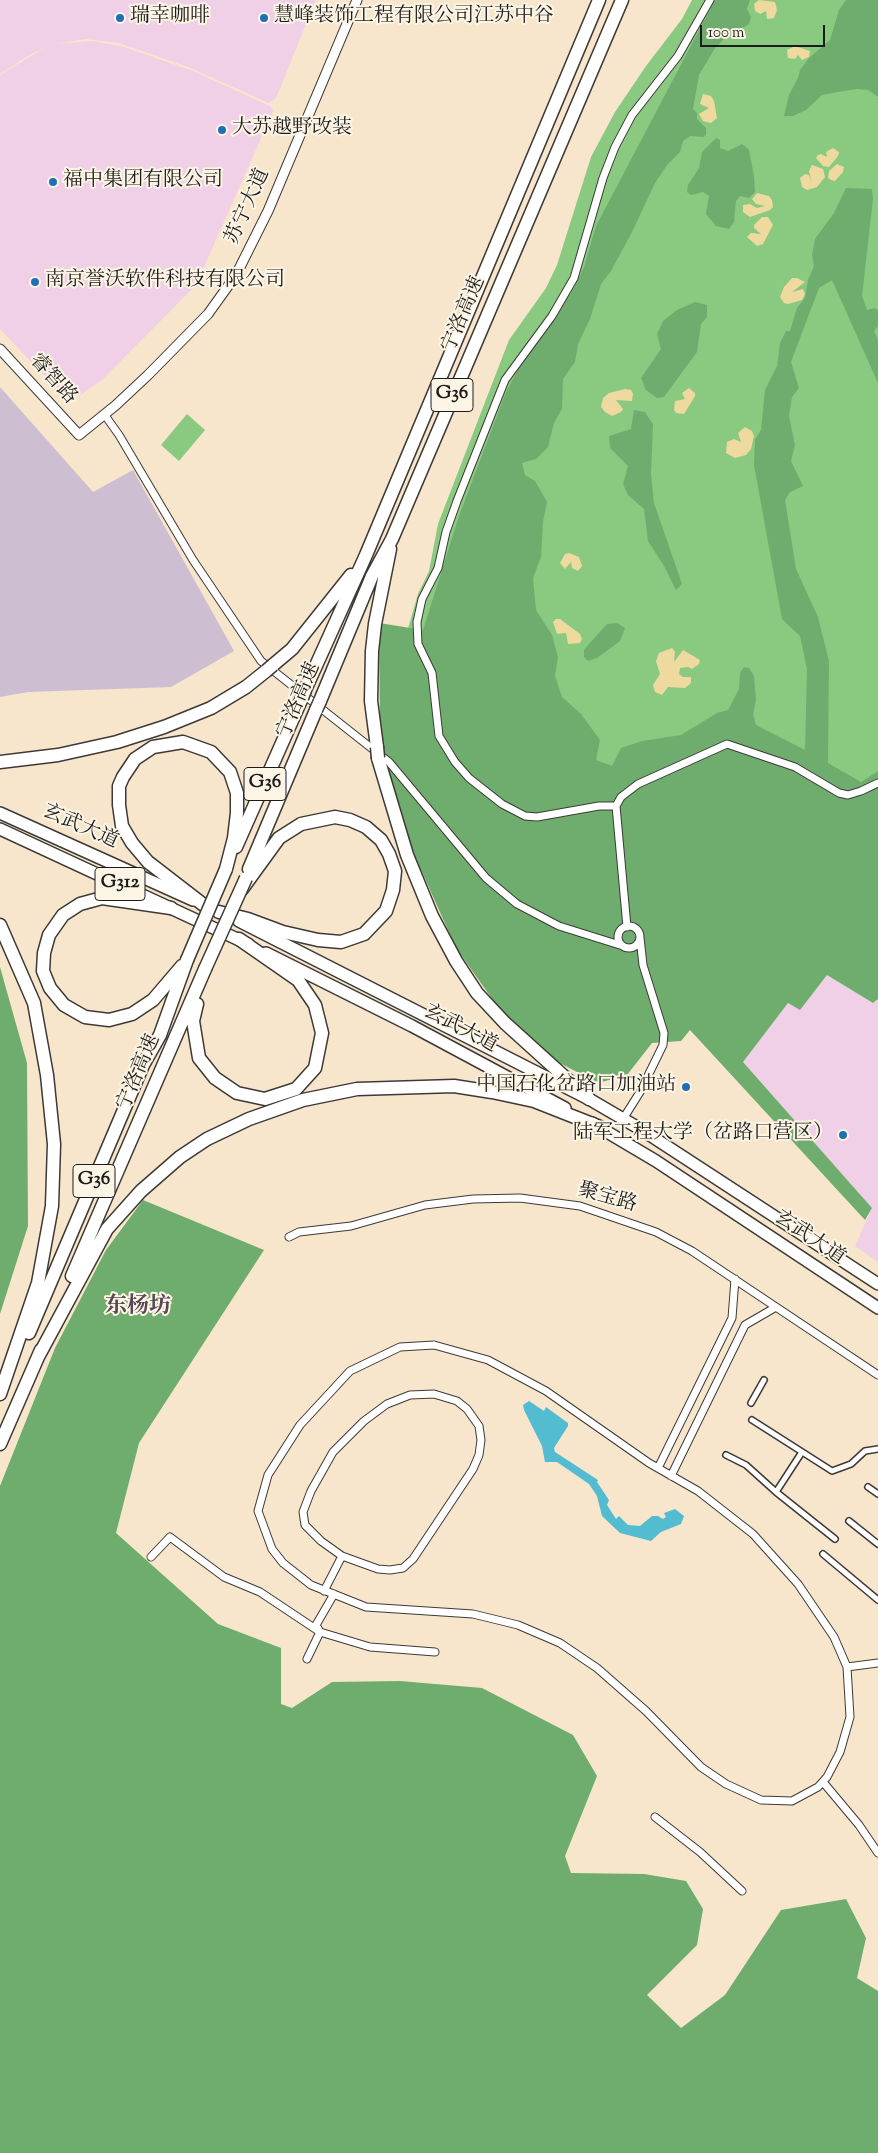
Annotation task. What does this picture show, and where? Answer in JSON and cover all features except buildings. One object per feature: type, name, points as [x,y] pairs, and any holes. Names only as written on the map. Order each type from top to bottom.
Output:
[{"type":"highway","name":"宁洛高速","points":[[0,1401],[143,1065],[160,1035],[187,960],[226,869],[366,555],[599,0]]},
{"type":"highway","name":"宁洛高速","points":[[0,1444],[237,898],[247,879],[372,576],[392,539],[622,0]]},
{"type":"highway","points":[[392,539],[375,624],[372,651],[371,701],[378,753],[407,855],[432,916],[456,961],[477,993],[505,1023],[589,1100]]},
{"type":"highway","points":[[0,762],[58,755],[117,742],[164,727],[211,708],[246,687],[292,650],[366,555]]},
{"type":"highway","points":[[205,906],[148,862],[132,843],[122,826],[119,786],[135,759],[153,746],[183,742],[211,752],[230,772],[237,793],[237,813],[234,838],[226,869]]},
{"type":"highway","name":"玄武大道","points":[[0,813],[219,912],[589,1100],[623,1119],[878,1284]]},
{"type":"highway","points":[[219,912],[248,919],[284,932],[318,940],[341,942],[364,934],[386,911],[394,890],[394,871],[389,854],[381,840],[366,827],[350,820],[335,817],[301,824],[279,838],[247,879]]},
{"type":"highway","name":"玄武大道","points":[[0,829],[239,940],[412,1026],[600,1127],[664,1166],[878,1308]]},
{"type":"highway","points":[[171,908],[102,898],[80,904],[63,914],[49,934],[44,953],[43,971],[50,988],[64,1005],[85,1017],[109,1020],[132,1014],[153,1000],[187,960]]},
{"type":"highway","points":[[0,925],[5,932],[34,1003],[47,1074],[54,1144],[52,1206],[38,1283],[0,1394]]},
{"type":"highway","points":[[206,969],[193,1021],[198,1058],[215,1078],[238,1093],[266,1099],[296,1089],[315,1068],[322,1033],[315,1005],[298,980],[239,940]]},
{"type":"highway","points":[[38,1357],[107,1229],[141,1191],[180,1158],[207,1139],[249,1119],[304,1100],[357,1089],[454,1086],[534,1101],[600,1127]]},
{"type":"street","name":"苏宁大道","points":[[79,435],[104,414],[195,328],[224,295],[268,211],[358,0]]},
{"type":"street","points":[[616,806],[599,806],[537,817],[526,816],[502,804],[469,778],[455,762],[439,736],[432,673],[418,644],[417,622],[422,599],[438,568],[446,532],[457,501],[506,380],[552,316],[574,278],[603,178],[615,148],[642,100],[693,33],[710,0]]},
{"type":"street","name":"睿智路","points":[[0,349],[79,435]]},
{"type":"street","points":[[104,414],[140,468],[193,560],[261,661],[389,762],[486,878],[517,904],[539,917],[625,947],[636,954],[643,965]]},
{"type":"street","points":[[625,947],[618,939],[624,928],[616,806],[621,797],[638,784],[727,744],[795,767],[839,793],[848,795],[861,792],[878,783]]},
{"type":"street","points":[[603,940],[624,928],[636,929],[640,938],[643,965],[664,1033],[663,1045],[640,1092],[623,1119]]},
{"type":"street","points":[[625,947],[636,946],[640,938]]},
{"type":"street","name":"聚宝路","points":[[289,1238],[299,1232],[351,1226],[425,1206],[473,1199],[520,1198],[580,1206],[656,1232],[692,1251],[878,1375]]},
{"type":"street","points":[[658,1468],[732,1318],[735,1279]]},
{"type":"street","points":[[671,1476],[745,1325],[776,1307]]},
{"type":"street","points":[[434,1345],[488,1360],[546,1391],[599,1430],[671,1476],[698,1491],[753,1534],[798,1584],[834,1637],[847,1667],[850,1717],[840,1752],[823,1782],[792,1801],[761,1800],[726,1784],[701,1767],[625,1692],[597,1668],[560,1644],[518,1626],[473,1614],[366,1607],[312,1586],[283,1564],[272,1548],[258,1511],[268,1476],[300,1425],[350,1372],[400,1347],[434,1345]]},
{"type":"street","points":[[751,1403],[764,1380]]},
{"type":"street","points":[[434,1394],[457,1401],[467,1409],[478,1426],[481,1440],[479,1455],[473,1469],[413,1559],[403,1568],[390,1570],[378,1569],[342,1556],[321,1541],[305,1524],[303,1512],[311,1491],[334,1452],[364,1420],[387,1404],[410,1395],[434,1394]]},
{"type":"street","points":[[752,1420],[832,1471],[851,1464],[864,1451],[878,1449]]},
{"type":"street","points":[[776,1492],[802,1452]]},
{"type":"street","points":[[726,1455],[746,1465],[776,1492],[835,1539]]},
{"type":"street","points":[[868,1488],[878,1494]]},
{"type":"street","points":[[849,1521],[878,1544]]},
{"type":"street","points":[[151,1557],[170,1537],[224,1577],[260,1592],[320,1632],[370,1647],[435,1652]]},
{"type":"street","points":[[823,1554],[878,1600]]},
{"type":"street","points":[[324,1590],[342,1556]]},
{"type":"street","points":[[320,1632],[316,1625],[334,1594]]},
{"type":"street","points":[[307,1659],[320,1632]]},
{"type":"street","points":[[847,1667],[878,1664]]},
{"type":"street","points":[[823,1782],[859,1825],[878,1853]]},
{"type":"street","points":[[655,1817],[680,1839],[700,1852],[742,1891]]},
{"type":"shaded area","points":[[0,0],[316,0],[276,98],[269,103],[188,67],[119,43],[86,39],[55,44],[93,41],[124,47],[193,71],[270,106],[273,111],[196,285],[103,379],[79,396],[68,396],[60,392],[0,329],[0,75],[46,47],[31,54],[0,74]]},
{"type":"shaded area","points":[[0,387],[93,492],[133,470],[234,651],[171,687],[28,692],[0,697]]},
{"type":"shaded area","name":"陆军工程大学（岔路口营区）","points":[[827,975],[873,1003],[878,999],[878,1262],[855,1246],[872,1208],[743,1062],[788,1003],[800,1009]]},
{"type":"green space","points":[[692,0],[878,0],[878,822],[655,805],[391,687],[418,594],[429,571],[438,524],[509,340],[546,288],[557,265],[591,157],[615,112],[646,66],[682,19]]},
{"type":"green space","points":[[715,0],[750,0],[747,9],[751,17],[749,24],[731,32],[715,48],[699,75],[693,109],[697,113],[697,119],[706,128],[706,135],[703,137],[690,136],[683,141],[680,152],[667,165],[655,183],[632,232],[611,271],[601,284],[590,319],[578,344],[575,362],[563,379],[562,409],[554,423],[548,447],[536,459],[522,463],[525,475],[535,481],[547,502],[543,522],[541,557],[533,578],[536,610],[552,635],[558,657],[555,676],[562,697],[581,714],[600,740],[596,760],[612,766],[621,748],[642,741],[681,735],[717,713],[728,710],[739,689],[740,673],[744,667],[749,668],[754,676],[756,700],[753,714],[756,725],[805,750],[807,669],[800,636],[782,619],[754,465],[755,440],[761,430],[765,390],[777,366],[780,343],[786,331],[790,331],[797,308],[805,298],[808,280],[814,266],[812,255],[815,239],[834,213],[846,188],[872,189],[873,199],[862,296],[867,310],[875,308],[878,310],[878,326],[874,331],[878,340],[878,383],[832,280],[819,288],[791,362],[799,388],[792,397],[789,416],[795,445],[791,461],[803,486],[790,492],[785,500],[796,569],[818,617],[829,661],[828,763],[861,782],[878,771],[878,999],[873,1003],[827,975],[800,1010],[788,1003],[743,1062],[872,1208],[865,1220],[690,1030],[681,1041],[652,1043],[627,1075],[598,1083],[552,1059],[500,1010],[456,948],[405,834],[380,736],[379,623],[423,630],[459,516],[506,392],[526,355],[572,292],[584,267],[596,226]]},
{"type":"green space","points":[[846,0],[878,0],[878,97],[868,90],[857,89],[822,95],[806,110],[793,116],[784,116],[789,95],[800,70],[809,58],[830,40],[839,10]]},
{"type":"green space","points":[[716,138],[720,140],[720,148],[728,151],[742,144],[749,150],[754,176],[755,192],[749,198],[740,196],[736,201],[734,222],[729,229],[716,226],[706,214],[709,196],[703,192],[691,195],[687,192],[688,185],[699,168],[702,152]]},
{"type":"green space","points":[[695,302],[707,305],[707,317],[701,324],[697,352],[664,397],[657,398],[646,390],[641,378],[661,349],[657,334],[663,321],[677,310]]},
{"type":"green space","points":[[634,410],[645,412],[653,424],[651,474],[654,503],[682,584],[676,590],[648,541],[644,509],[628,495],[623,484],[628,466],[610,448],[609,436],[631,429]]},
{"type":"green space","points":[[187,414],[205,430],[179,461],[161,445]]},
{"type":"green space","points":[[617,623],[625,628],[620,641],[597,658],[588,661],[584,657],[584,650],[607,624]]},
{"type":"green space","points":[[0,967],[27,1063],[28,1226],[0,1314]]},
{"type":"green space","points":[[143,1200],[264,1250],[139,1443],[116,1533],[218,1624],[281,1648],[281,1704],[292,1708],[332,1682],[400,1681],[482,1688],[573,1735],[597,1776],[565,1856],[571,1873],[644,1874],[686,1881],[703,1909],[697,1945],[647,1995],[681,2028],[725,1995],[781,1910],[846,1899],[866,1938],[857,1978],[878,1991],[878,2153],[0,2153],[0,1486],[55,1348],[106,1250]]},
{"type":"sand","points":[[759,0],[775,2],[777,10],[774,18],[767,19],[766,11],[760,14],[755,11],[754,4]]},
{"type":"sand","points":[[795,46],[810,51],[809,57],[802,60],[798,55],[795,59],[788,58],[787,50]]},
{"type":"sand","points":[[703,94],[711,96],[714,101],[717,118],[711,123],[703,121],[699,114],[709,108],[700,104]]},
{"type":"sand","points":[[833,148],[839,152],[838,156],[829,167],[823,166],[816,158],[821,154],[827,157],[826,152]]},
{"type":"sand","points":[[837,164],[844,167],[843,172],[835,181],[828,178],[829,171]]},
{"type":"sand","points":[[812,165],[823,169],[825,177],[817,187],[807,190],[802,187],[800,178],[805,174],[809,175],[812,183],[809,171]]},
{"type":"sand","points":[[757,193],[769,196],[773,207],[770,210],[750,217],[743,212],[743,205],[750,204],[757,208],[765,206],[756,204],[752,199]]},
{"type":"sand","points":[[762,217],[768,217],[773,225],[763,244],[757,246],[747,237],[751,233],[761,234],[754,228],[754,225]]},
{"type":"sand","points":[[792,278],[805,282],[792,292],[803,289],[805,294],[802,300],[788,304],[784,303],[780,297],[784,287]]},
{"type":"sand","points":[[689,388],[695,393],[695,396],[684,414],[676,413],[674,410],[675,401],[685,399],[682,393]]},
{"type":"sand","points":[[625,389],[631,390],[633,394],[632,401],[616,400],[623,409],[621,412],[612,416],[605,412],[601,407],[603,398],[609,393]]},
{"type":"sand","points":[[745,427],[752,431],[754,436],[751,449],[746,455],[735,458],[726,453],[727,442],[734,439],[741,442],[738,433]]},
{"type":"sand","points":[[569,553],[579,557],[582,566],[578,571],[572,568],[571,562],[565,569],[560,563],[565,554]]},
{"type":"sand","points":[[556,619],[560,619],[580,634],[582,639],[580,643],[568,644],[566,633],[557,634],[553,622]]},
{"type":"sand","points":[[672,648],[675,652],[674,662],[683,650],[700,660],[699,664],[692,669],[688,667],[680,668],[679,674],[683,677],[691,677],[691,683],[685,688],[668,687],[662,695],[655,692],[653,685],[660,674],[656,661],[659,653]]},
{"type":"water","points":[[529,1401],[544,1411],[546,1407],[568,1423],[554,1448],[555,1452],[598,1480],[597,1482],[609,1500],[607,1505],[616,1519],[619,1516],[628,1525],[640,1526],[652,1516],[658,1516],[663,1519],[666,1517],[664,1513],[675,1509],[684,1516],[681,1524],[661,1532],[651,1541],[620,1533],[602,1516],[597,1496],[589,1484],[557,1462],[545,1462],[542,1446],[524,1410],[523,1405]]},
{"type":"place","name":"瑞幸咖啡","points":[[120,18]]},
{"type":"place","name":"慧峰装饰工程有限公司江苏中谷","points":[[264,18]]},
{"type":"place","name":"大苏越野改装","points":[[222,130]]},
{"type":"place","name":"福中集团有限公司","points":[[53,182]]},
{"type":"place","name":"南京誉沃软件科技有限公司","points":[[35,282]]},
{"type":"place","name":"中国石化岔路口加油站","points":[[686,1087]]},
{"type":"place","name":"陆军工程大学（岔路口营区）","points":[[843,1135]]},
{"type":"district","name":"东杨坊","points":[[138,1308]]}]
